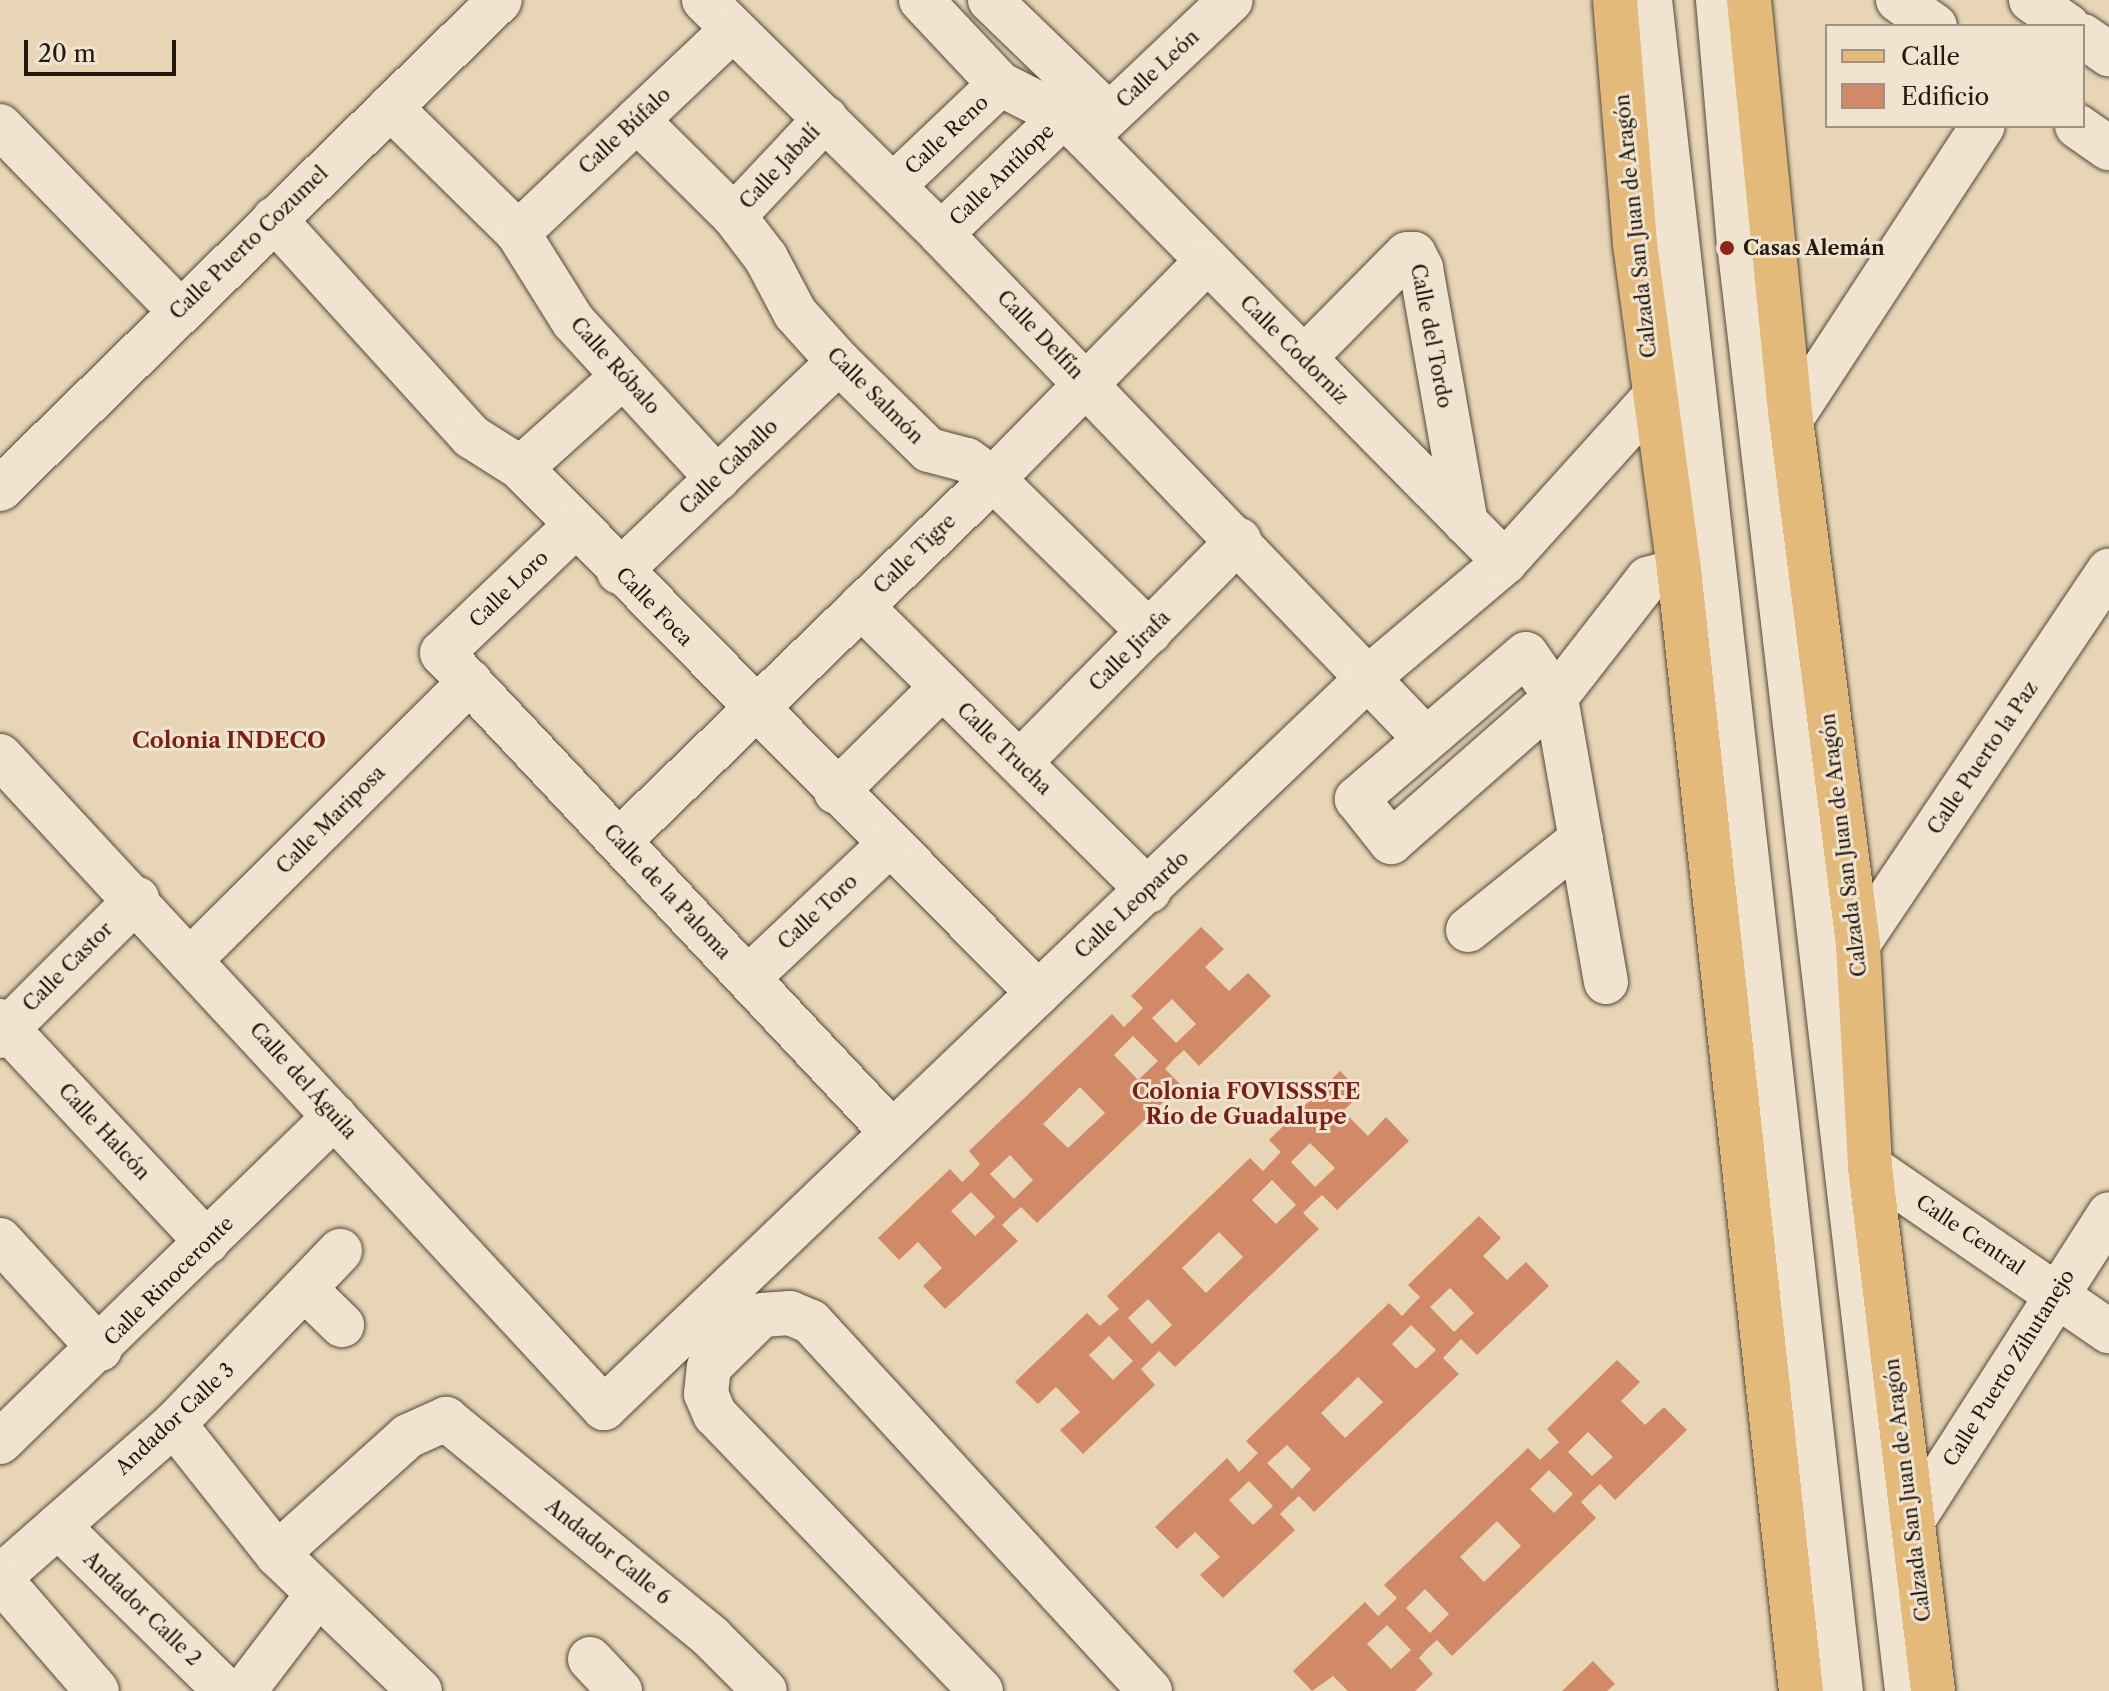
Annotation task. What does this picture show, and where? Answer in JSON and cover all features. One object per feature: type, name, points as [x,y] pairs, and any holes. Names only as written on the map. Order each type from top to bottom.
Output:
[{"type":"main road","name":"Calzada San Juan de Aragón","points":[[1615,0],[1635,244],[1679,570],[1801,1691]]},
{"type":"main road","name":"Calzada San Juan de Aragón","points":[[1749,0],[1791,419],[1858,944],[1870,1167],[1933,1691]]},
{"type":"street","name":"Calle Puerto Cozumel","points":[[0,489],[179,310],[500,0]]},
{"type":"street","points":[[921,0],[1000,84],[1086,123]]},
{"type":"street","name":"Calle Codorniz","points":[[990,0],[1086,123],[1205,263],[1304,358],[1505,562]]},
{"type":"street","points":[[1650,0],[1841,1691]]},
{"type":"street","points":[[1718,0],[1739,243],[1907,1691]]},
{"type":"street","points":[[1898,0],[1932,24]]},
{"type":"street","name":"Calle León","points":[[1086,123],[1213,6]]},
{"type":"street","name":"Calle Delfín","points":[[719,14],[894,185],[1239,540],[1424,737]]},
{"type":"street","name":"Calle Búfalo","points":[[518,233],[637,120],[719,14]]},
{"type":"street","points":[[2085,37],[2109,54]]},
{"type":"street","name":"Calle Reno","points":[[894,185],[1000,84]]},
{"type":"street","name":"Calle Róbalo","points":[[390,107],[518,233],[573,321],[718,479]]},
{"type":"street","name":"Calle Jabalí","points":[[734,216],[826,118]]},
{"type":"street","name":"Calle Salmón","points":[[637,120],[734,216],[766,258],[795,313],[839,362],[929,450],[967,460],[993,479],[1149,632]]},
{"type":"street","name":"Calle Antílope","points":[[941,234],[1086,123]]},
{"type":"street","points":[[0,126],[179,310]]},
{"type":"street","points":[[1791,419],[1982,128]]},
{"type":"street","points":[[2080,128],[2109,148]]},
{"type":"street","name":"Calle Foca","points":[[274,219],[472,437],[521,468],[755,711],[1038,993]]},
{"type":"street","name":"Calle del Tordo","points":[[1304,358],[1407,254],[1414,254],[1421,268],[1466,523]]},
{"type":"street","name":"Calle Tigre","points":[[619,841],[993,479],[1205,263]]},
{"type":"street","name":"Calle Caballo","points":[[619,572],[839,362]]},
{"type":"street","points":[[521,468],[623,376]]},
{"type":"street","name":"Calle Leopardo","points":[[604,1408],[891,1131],[1149,891],[1369,677],[1505,562],[1654,397]]},
{"type":"street","name":"Calle Loro","points":[[456,667],[576,525]]},
{"type":"street","name":"Calle Jirafa","points":[[1020,762],[1239,540]]},
{"type":"street","points":[[1606,982],[1556,697],[1526,654],[1424,737],[1357,799],[1391,842],[1556,697],[1648,579],[1679,570]]},
{"type":"street","name":"Calle Puerto la Paz","points":[[1858,944],[2109,571]]},
{"type":"street","name":"Calle Trucha","points":[[861,606],[1149,891]]},
{"type":"street","name":"Calle de la Paloma","points":[[456,667],[891,1131]]},
{"type":"street","name":"Calle Mariposa","points":[[192,958],[456,667]]},
{"type":"street","points":[[836,792],[941,688]]},
{"type":"street","name":"Calle del Águila","points":[[0,756],[192,958],[604,1408]]},
{"type":"street","points":[[1468,930],[1581,839]]},
{"type":"street","name":"Calle Toro","points":[[748,978],[889,845]]},
{"type":"street","name":"Calle Castor","points":[[2,1029],[137,899]]},
{"type":"street","name":"Calle Halcón","points":[[2,1029],[207,1242]]},
{"type":"street","name":"Calle Rinoceronte","points":[[0,1442],[100,1349],[335,1116]]},
{"type":"street","name":"Calle Central","points":[[1870,1167],[2109,1331]]},
{"type":"street","name":"Calle Puerto Zihutanejo","points":[[1911,1523],[2109,1214]]},
{"type":"street","points":[[0,1240],[100,1349]]},
{"type":"street","name":"Andador Calle 3","points":[[6,1560],[58,1526],[174,1424],[307,1291],[340,1251]]},
{"type":"street","points":[[307,1291],[342,1325]]},
{"type":"street","points":[[981,1691],[715,1415],[706,1394],[709,1367],[762,1315],[790,1313],[811,1322],[1150,1691]]},
{"type":"street","name":"Andador Calle 6","points":[[277,1554],[408,1436],[446,1419],[711,1637],[765,1691]]},
{"type":"street","points":[[174,1424],[277,1554],[420,1691]]},
{"type":"street","name":"Andador Calle 2","points":[[58,1526],[226,1691]]},
{"type":"street","points":[[6,1560],[97,1691]]},
{"type":"street","points":[[244,1691],[318,1594]]},
{"type":"street","points":[[590,1659],[620,1691]]},
{"type":"building","points":[[1201,927],[1224,949],[1205,967],[1229,991],[1248,973],[1271,996],[1199,1066],[1184,1050],[1174,1059],[1165,1069],[1181,1085],[1037,1223],[1021,1207],[1011,1216],[1002,1225],[1018,1241],[945,1309],[923,1286],[942,1268],[918,1242],[899,1260],[878,1238],[950,1169],[962,1182],[972,1173],[980,1164],[969,1151],[1112,1014],[1124,1027],[1143,1008],[1131,996]],"holes":[[[1172,999],[1196,1024],[1176,1043],[1152,1018]],[[1133,1036],[1158,1061],[1138,1080],[1114,1055]],[[1080,1087],[1105,1113],[1068,1148],[1043,1124]],[[1010,1155],[1033,1180],[1014,1199],[990,1174]],[[971,1192],[995,1217],[975,1236],[951,1211]]]},
{"type":"building","points":[[1340,1071],[1362,1093],[1343,1111],[1368,1136],[1386,1117],[1409,1141],[1337,1210],[1322,1195],[1312,1204],[1303,1213],[1319,1229],[1175,1367],[1159,1351],[1141,1369],[1155,1385],[1083,1454],[1060,1430],[1080,1412],[1056,1387],[1038,1404],[1015,1382],[1087,1313],[1100,1326],[1119,1309],[1107,1296],[1250,1158],[1263,1171],[1281,1152],[1269,1140]],"holes":[[[1310,1143],[1335,1168],[1315,1187],[1291,1162]],[[1272,1180],[1296,1205],[1276,1224],[1252,1200]],[[1219,1232],[1243,1257],[1206,1293],[1182,1268]],[[1148,1299],[1172,1325],[1152,1344],[1128,1318]],[[1109,1336],[1133,1361],[1113,1380],[1089,1355]]]},
{"type":"building","points":[[1479,1216],[1501,1238],[1483,1256],[1507,1280],[1526,1262],[1549,1286],[1477,1355],[1461,1339],[1443,1358],[1459,1374],[1314,1512],[1299,1496],[1289,1505],[1280,1514],[1295,1530],[1223,1598],[1200,1575],[1220,1557],[1195,1532],[1177,1549],[1155,1527],[1227,1458],[1239,1472],[1258,1453],[1246,1441],[1389,1303],[1402,1316],[1420,1297],[1408,1285]],"holes":[[[1450,1288],[1474,1313],[1454,1332],[1430,1307]],[[1411,1325],[1436,1350],[1416,1369],[1392,1344]],[[1358,1377],[1383,1402],[1345,1438],[1321,1413]],[[1287,1445],[1311,1469],[1292,1489],[1267,1463]],[[1249,1481],[1273,1506],[1253,1525],[1229,1500]]]},
{"type":"building","points":[[1617,1360],[1640,1382],[1621,1401],[1645,1425],[1664,1407],[1687,1430],[1615,1500],[1600,1484],[1590,1493],[1581,1502],[1596,1518],[1452,1656],[1437,1640],[1427,1649],[1419,1658],[1433,1674],[1415,1691],[1348,1691],[1333,1676],[1312,1691],[1293,1671],[1365,1602],[1378,1616],[1388,1607],[1397,1598],[1384,1585],[1528,1448],[1540,1460],[1559,1442],[1547,1429]],"holes":[[[1588,1432],[1613,1457],[1592,1476],[1568,1452]],[[1549,1470],[1573,1494],[1554,1513],[1530,1489]],[[1497,1521],[1521,1546],[1484,1582],[1460,1557]],[[1425,1589],[1449,1614],[1430,1633],[1406,1608]],[[1387,1625],[1411,1650],[1391,1669],[1367,1644]]]},
{"type":"building","points":[[1593,1661],[1615,1684],[1607,1691],[1562,1691]]},
{"type":"place","name":"Casas Alemán","points":[[1727,248]]},
{"type":"district","name":"Colonia INDECO","points":[[229,741]]},
{"type":"district","name":"Colonia FOVISSSTE Río de Guadalupe","points":[[1246,1104]]}]
